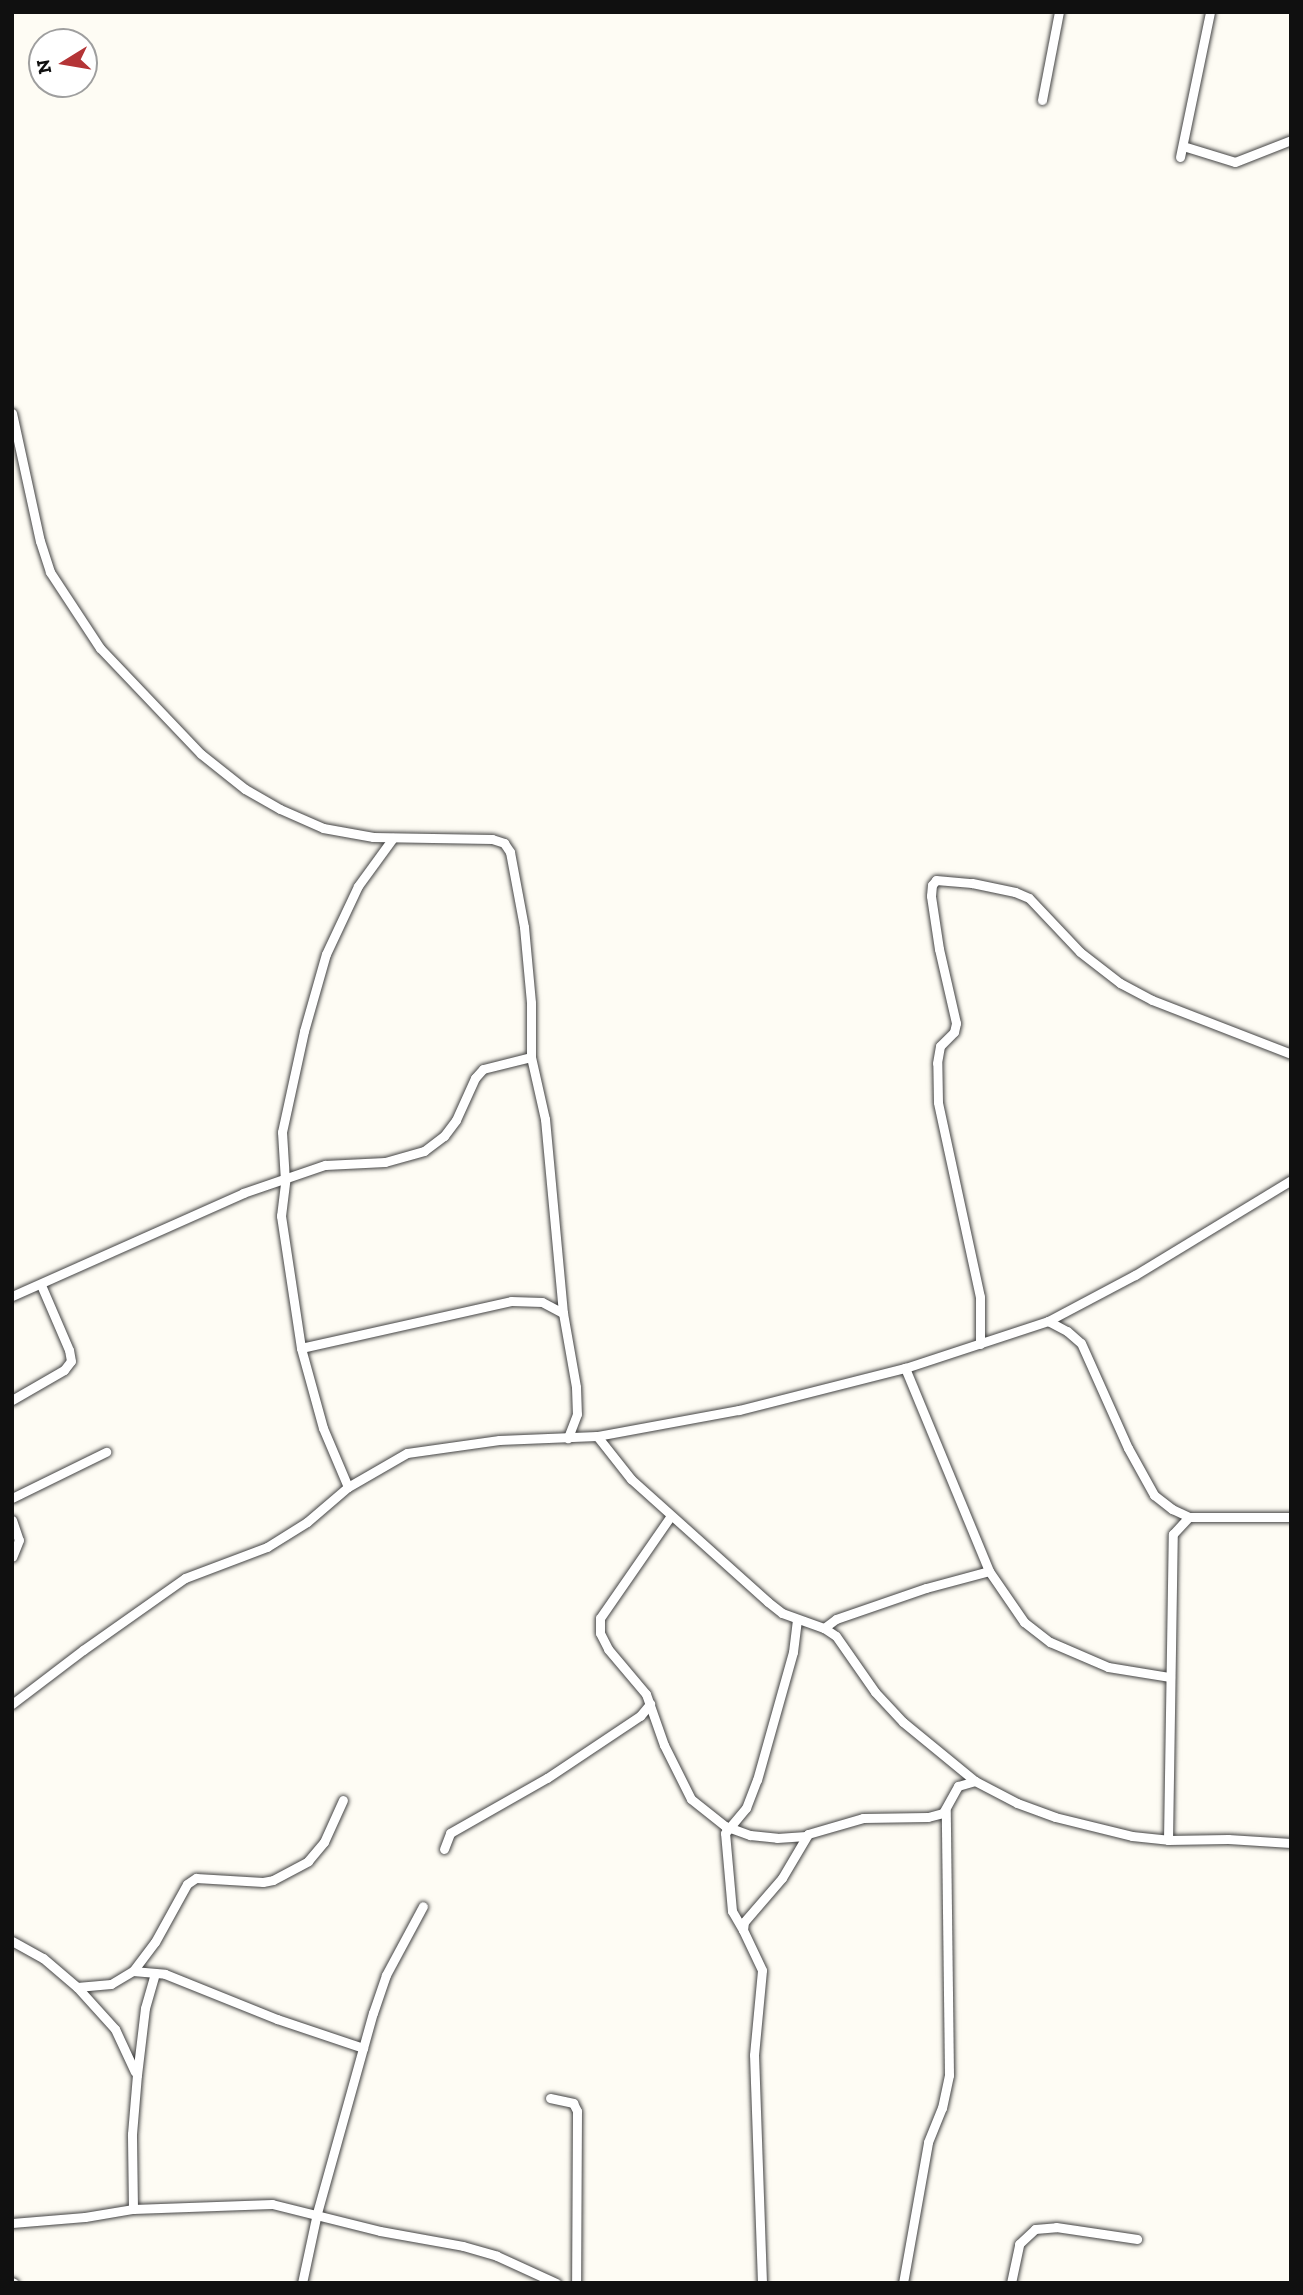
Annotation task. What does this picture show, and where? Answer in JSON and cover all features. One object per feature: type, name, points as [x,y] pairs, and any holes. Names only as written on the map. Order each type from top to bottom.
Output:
[{"type":"street","points":[[1042,100],[1059,12]]},
{"type":"street","points":[[1180,157],[1210,12]]},
{"type":"street","points":[[1183,146],[1235,162],[1291,140]]},
{"type":"street","points":[[12,413],[40,541],[50,572],[100,648],[144,698],[201,754],[245,789],[280,809],[323,828],[351,835],[393,838],[492,839],[504,843],[510,852],[524,928],[531,1003],[531,1057],[545,1119],[563,1313],[578,1403],[568,1438]]},
{"type":"street","points":[[348,1487],[323,1427],[301,1348],[281,1216],[285,1181],[283,1118],[326,954],[358,886],[393,838]]},
{"type":"street","points":[[980,1344],[980,1297],[938,1102],[937,1063],[940,1046],[954,1032],[956,1023],[931,896],[932,885],[936,880],[983,885],[1029,898],[1080,952],[1120,983],[1164,1005],[1291,1054]]},
{"type":"street","points":[[12,1296],[41,1286],[176,1221],[243,1193],[285,1181],[325,1165],[385,1163],[424,1151],[444,1136],[456,1120],[475,1078],[483,1069],[531,1057]]},
{"type":"street","points":[[12,1704],[186,1578],[267,1547],[307,1522],[348,1487],[407,1453],[499,1440],[597,1436],[739,1410],[905,1368],[1048,1321],[1135,1275],[1291,1180]]},
{"type":"street","points":[[12,1400],[64,1370],[71,1361],[69,1350],[41,1286]]},
{"type":"street","points":[[301,1348],[511,1301],[542,1301],[563,1313]]},
{"type":"street","points":[[1048,1321],[1067,1331],[1081,1343],[1128,1448],[1154,1495],[1172,1510],[1189,1517],[1291,1517]]},
{"type":"street","points":[[905,1368],[989,1572],[1024,1622],[1050,1642],[1108,1668],[1170,1677]]},
{"type":"street","points":[[597,1436],[631,1479],[670,1517],[775,1608],[797,1620],[824,1628],[836,1636],[875,1692],[903,1722],[975,1781],[1017,1803],[1055,1817],[1132,1836],[1168,1840],[1289,1842]]},
{"type":"street","points":[[12,1498],[106,1452]]},
{"type":"street","points":[[670,1517],[599,1623],[608,1649],[646,1694],[664,1745],[691,1799],[729,1828],[777,1838],[806,1836],[863,1818],[928,1817],[946,1811]]},
{"type":"street","points":[[1168,1840],[1173,1534],[1189,1517]]},
{"type":"street","points":[[12,1520],[19,1540],[12,1557]]},
{"type":"street","points":[[824,1628],[836,1619],[913,1592],[989,1572]]},
{"type":"street","points":[[762,2283],[754,2030],[762,1970],[732,1911],[725,1833],[746,1808],[757,1780],[793,1652],[797,1620]]},
{"type":"street","points":[[444,1849],[450,1833],[557,1771],[640,1716],[650,1704]]},
{"type":"street","points":[[903,2283],[928,2142],[942,2108],[949,2075],[946,1811],[958,1786],[975,1781]]},
{"type":"street","points":[[77,1987],[111,1984],[133,1971],[155,1942],[187,1884],[196,1878],[263,1882],[308,1861],[324,1842],[343,1800]]},
{"type":"street","points":[[743,1930],[744,1922],[782,1878],[806,1836]]},
{"type":"street","points":[[302,2283],[317,2213],[386,1975],[423,1906]]},
{"type":"street","points":[[12,1941],[43,1958],[77,1987],[116,2029],[136,2075]]},
{"type":"street","points":[[133,1971],[182,1980],[277,2019],[363,2048]]},
{"type":"street","points":[[133,2209],[132,2134],[136,2075],[145,2008],[155,1973]]},
{"type":"street","points":[[550,2098],[573,2102],[577,2111],[576,2283]]},
{"type":"street","points":[[12,2223],[133,2209],[272,2204],[317,2213],[380,2231],[474,2249],[498,2256],[556,2283]]},
{"type":"street","points":[[1011,2283],[1020,2244],[1035,2229],[1056,2227],[1137,2239]]}]
